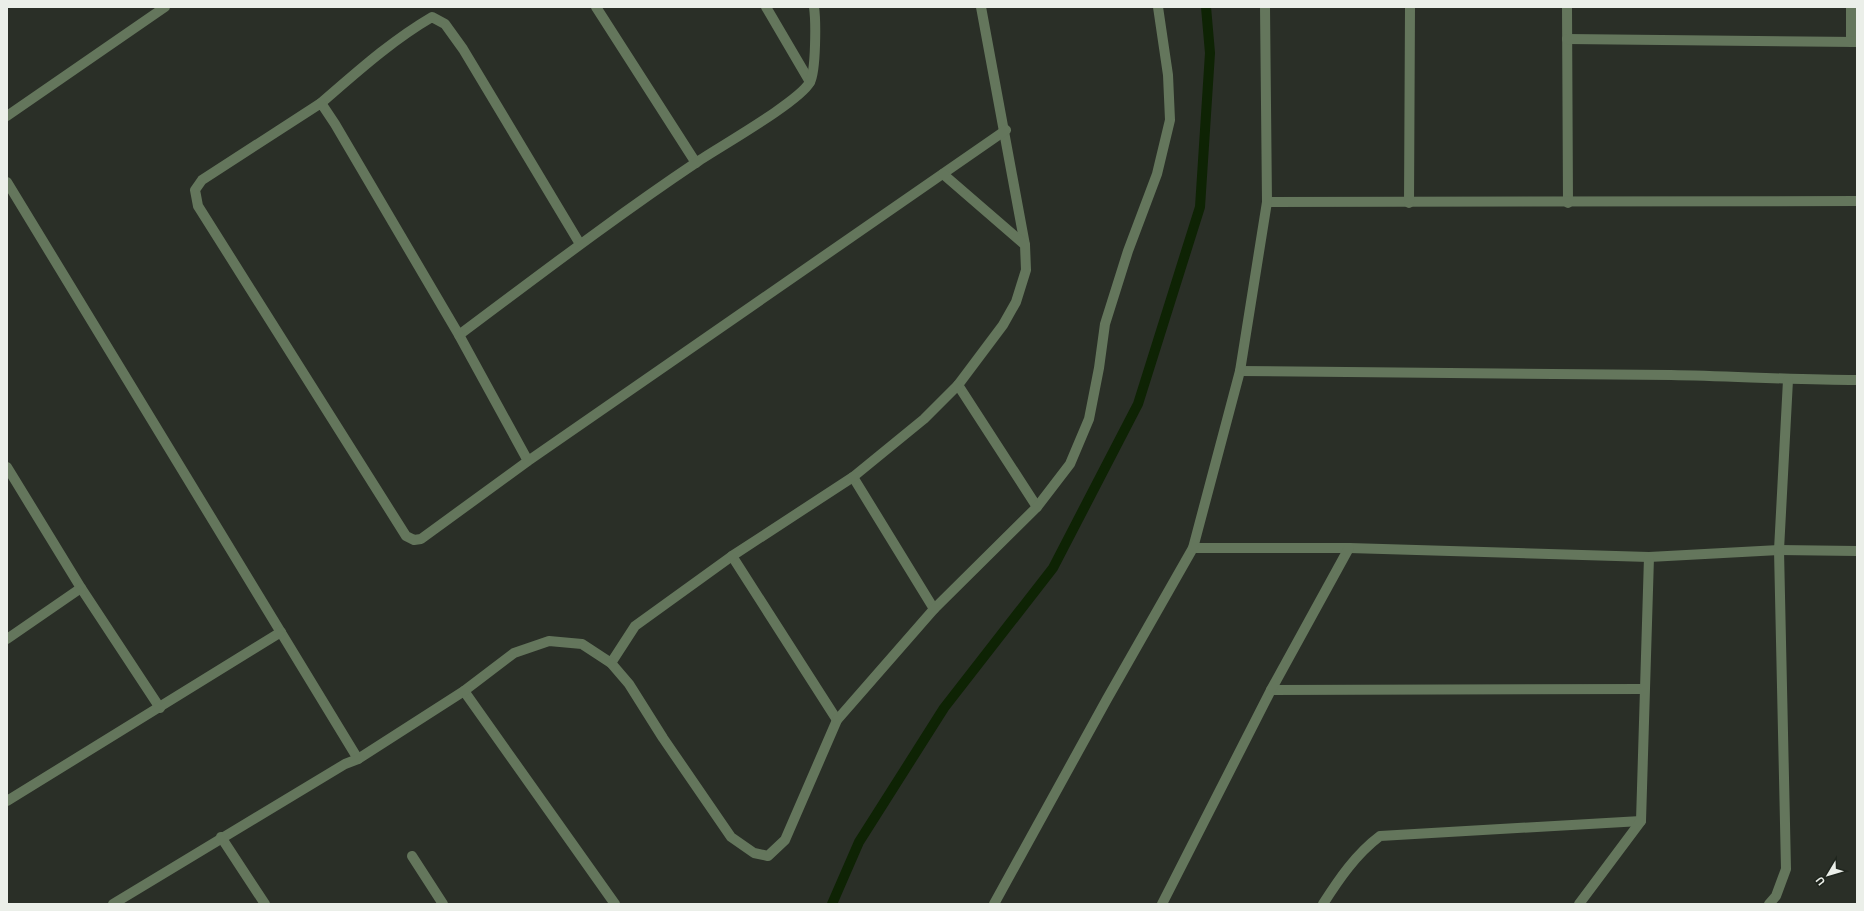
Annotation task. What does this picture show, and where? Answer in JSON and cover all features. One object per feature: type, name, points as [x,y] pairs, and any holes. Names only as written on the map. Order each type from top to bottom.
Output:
[{"type":"street","points":[[7,116],[165,7]]},
{"type":"street","points":[[596,7],[696,163]]},
{"type":"street","points":[[766,7],[810,82]]},
{"type":"street","points":[[460,335],[580,244],[696,163],[792,100],[810,82],[815,45],[814,7]]},
{"type":"street","points":[[611,663],[635,626],[732,556],[853,477],[924,419],[958,385],[1003,325],[1016,302],[1026,270],[1025,245],[1006,130],[981,7]]},
{"type":"street","points":[[113,904],[221,837],[345,764],[358,759],[464,691],[514,654],[549,641],[582,644],[611,663],[630,684],[663,738],[731,837],[754,853],[768,856],[785,840],[837,720],[934,609],[1037,506],[1070,464],[1089,419],[1099,368],[1105,324],[1128,251],[1157,174],[1170,120],[1168,75],[1158,7]]},
{"type":"street","points":[[994,904],[1103,706],[1193,548],[1240,371],[1267,202],[1265,7]]},
{"type":"street","points":[[1409,203],[1410,7]]},
{"type":"street","points":[[1567,7],[1568,203]]},
{"type":"street","points":[[1567,39],[1854,42],[1851,7]]},
{"type":"street","points":[[580,244],[463,48],[445,24],[432,17],[388,45],[321,103],[202,180],[195,190],[198,206],[406,536],[414,540],[421,539],[528,461],[1006,130]]},
{"type":"street","points":[[321,103],[335,124],[460,335],[528,461]]},
{"type":"street","points":[[943,174],[1025,245]]},
{"type":"street","points":[[7,182],[358,759]]},
{"type":"street","points":[[1267,202],[1568,203],[1857,201]]},
{"type":"street","points":[[1240,371],[1693,375],[1788,380],[1857,380]]},
{"type":"street","points":[[1769,904],[1776,896],[1786,869],[1779,550],[1788,380]]},
{"type":"street","points":[[958,385],[1037,506]]},
{"type":"street","points":[[7,467],[81,588],[160,708]]},
{"type":"street","points":[[853,477],[934,609]]},
{"type":"street","points":[[1193,548],[1349,548],[1649,557],[1779,550],[1857,550]]},
{"type":"street","points":[[1162,904],[1271,690],[1349,548]]},
{"type":"street","points":[[732,556],[837,720]]},
{"type":"street","points":[[1579,904],[1641,821],[1649,557]]},
{"type":"street","points":[[7,639],[81,588]]},
{"type":"street","points":[[7,801],[281,632]]},
{"type":"street","points":[[1271,690],[1644,689]]},
{"type":"street","points":[[464,691],[615,904]]},
{"type":"street","points":[[1323,904],[1339,879],[1364,848],[1380,836],[1641,821]]},
{"type":"street","points":[[221,837],[265,904]]},
{"type":"street","points":[[412,856],[443,904]]},
{"type":"waterway","points":[[832,904],[859,842],[944,708],[1053,568],[1138,404],[1200,207],[1210,53],[1206,7]]}]
